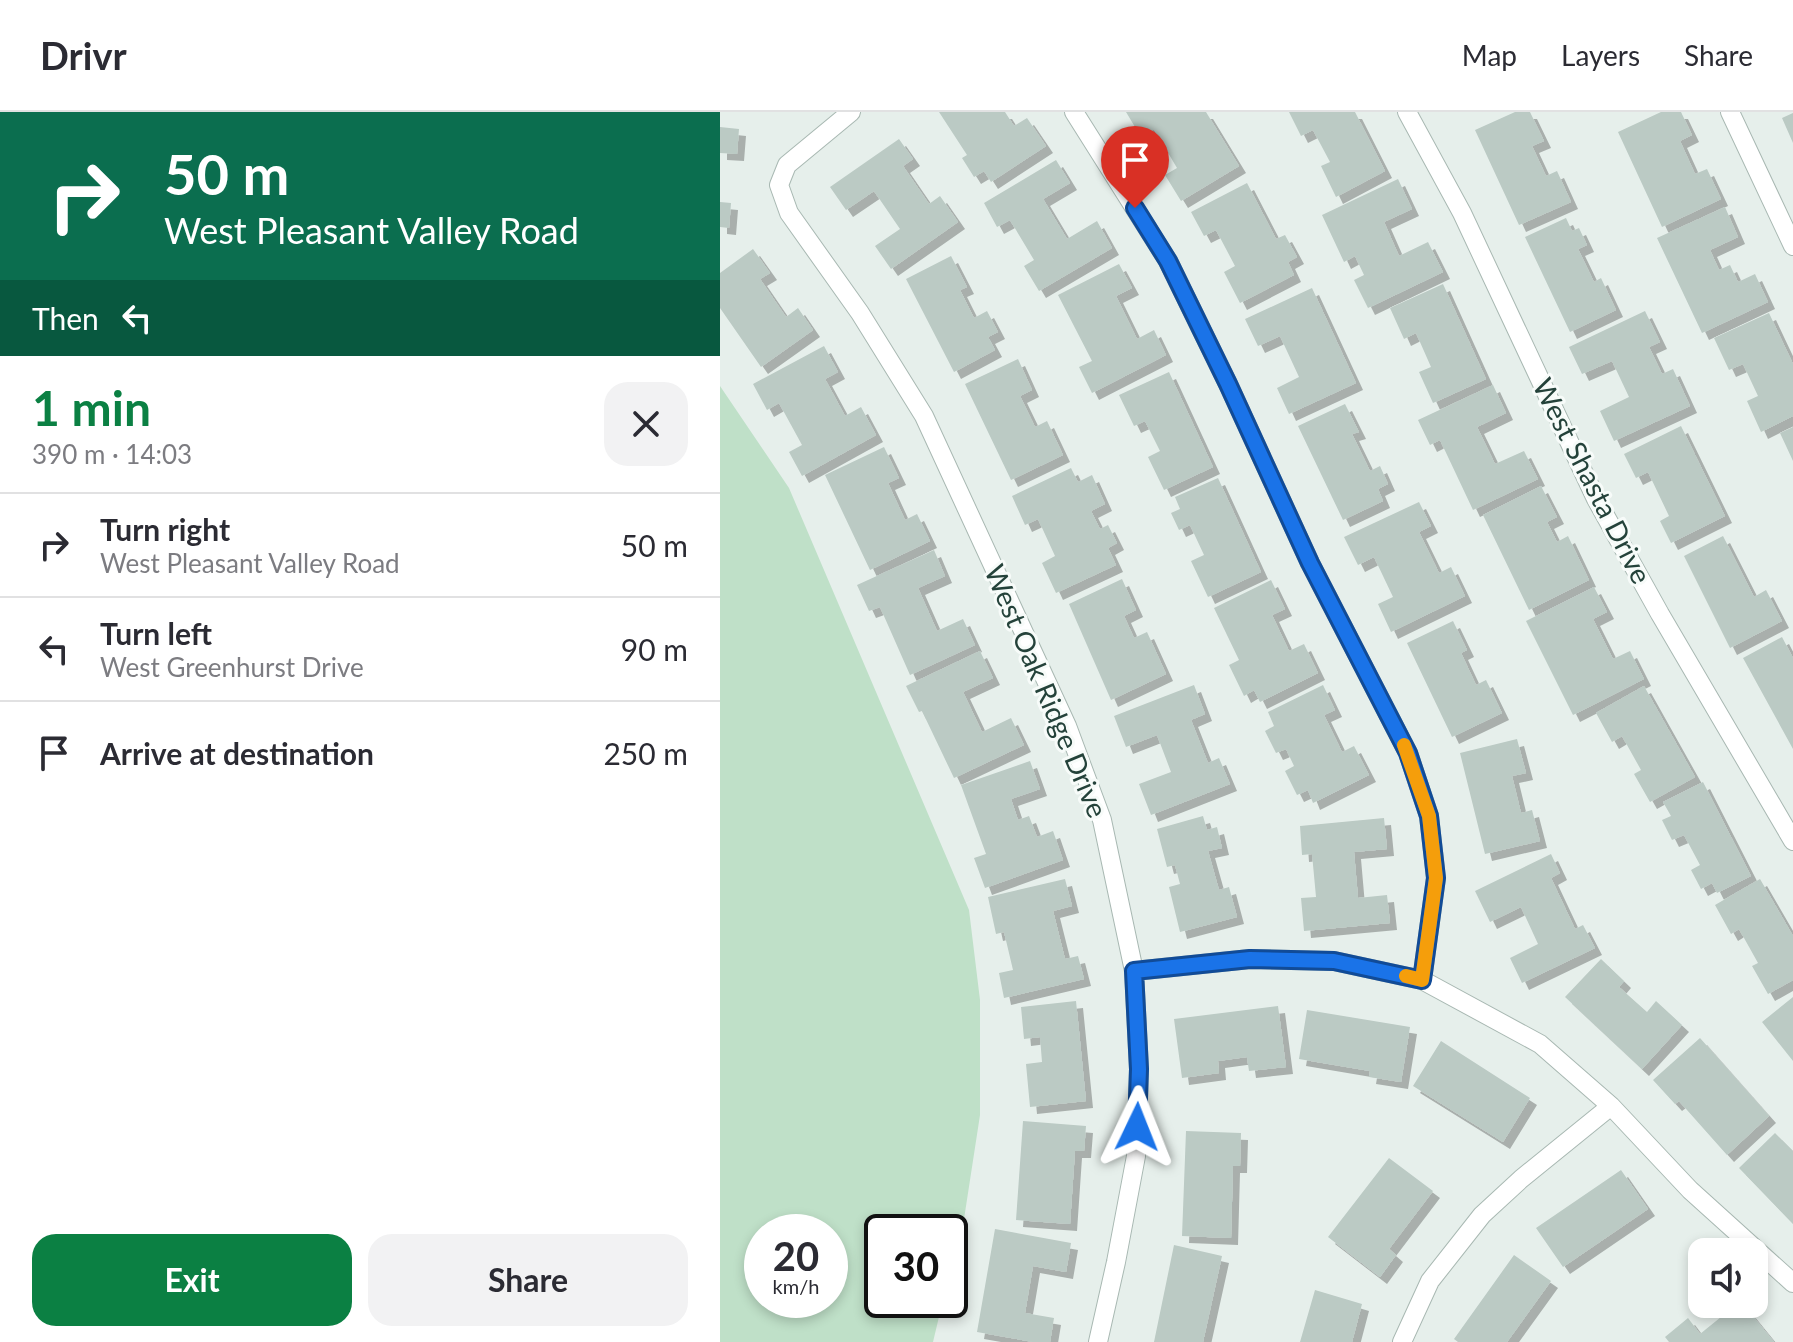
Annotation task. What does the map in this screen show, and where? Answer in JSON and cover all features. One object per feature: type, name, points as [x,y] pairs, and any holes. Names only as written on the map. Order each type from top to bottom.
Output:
[{"type":"street","name":"West Oak Ridge Drive","points":[[851,112],[787,165],[779,185],[789,213],[860,313],[924,416],[1067,726],[1102,820],[1134,971],[1139,1069],[1136,1156],[1098,1342]]},
{"type":"street","points":[[1074,112],[1168,261],[1310,563],[1408,753],[1429,816],[1436,878],[1422,980]]},
{"type":"street","name":"West Shasta Drive","points":[[1407,112],[1462,213],[1596,499],[1793,841]]},
{"type":"street","points":[[1730,112],[1793,246]]},
{"type":"street","points":[[1134,971],[1250,959],[1334,961],[1422,980],[1540,1044],[1611,1106],[1690,1190],[1793,1283]]},
{"type":"street","points":[[1402,1342],[1430,1281],[1482,1215],[1611,1106]]},
{"type":"green space","points":[[720,386],[789,488],[969,910],[980,1000],[980,1115],[965,1214],[864,1214],[864,1318],[939,1318],[933,1342],[720,1342]]},
{"type":"building","points":[[939,112],[1005,112],[1014,126],[1027,118],[1046,146],[991,182],[984,171],[974,177],[962,158],[967,155]]},
{"type":"building","points":[[1126,112],[1206,112],[1239,166],[1181,201],[1165,175],[1177,168],[1154,129],[1141,137]]},
{"type":"building","points":[[1289,112],[1355,112],[1385,171],[1336,197],[1321,166],[1330,162],[1313,130],[1301,136]]},
{"type":"building","points":[[1515,112],[1530,112],[1544,141],[1532,146],[1546,176],[1557,171],[1571,202],[1519,225],[1475,130]]},
{"type":"building","points":[[1661,112],[1681,112],[1692,135],[1680,141],[1695,174],[1707,169],[1721,199],[1662,227],[1618,132]]},
{"type":"building","points":[[1793,113],[1793,143],[1782,118]]},
{"type":"building","points":[[720,127],[739,129],[737,154],[720,153]]},
{"type":"building","points":[[899,139],[913,159],[903,166],[929,204],[940,196],[958,222],[891,269],[875,246],[900,229],[874,191],[846,210],[830,187]]},
{"type":"building","points":[[1056,160],[1070,183],[1043,199],[1067,239],[1097,221],[1112,248],[1039,291],[1024,266],[1034,260],[1010,220],[997,227],[984,203]]},
{"type":"building","points":[[1398,179],[1412,209],[1384,222],[1399,256],[1428,242],[1443,272],[1368,308],[1354,280],[1364,275],[1355,256],[1344,262],[1322,215]]},
{"type":"building","points":[[1247,183],[1276,239],[1285,235],[1297,257],[1288,262],[1294,275],[1240,303],[1224,272],[1235,266],[1216,230],[1204,236],[1191,212]]},
{"type":"building","points":[[720,202],[731,203],[729,228],[720,227]]},
{"type":"building","points":[[1725,207],[1738,237],[1710,250],[1719,270],[1730,265],[1738,282],[1755,274],[1768,302],[1702,333],[1657,238]]},
{"type":"building","points":[[1566,218],[1572,231],[1579,228],[1587,245],[1578,249],[1594,282],[1601,278],[1616,310],[1570,332],[1525,237]]},
{"type":"building","points":[[753,249],[770,273],[760,279],[786,317],[798,308],[813,330],[761,367],[720,308],[720,273]]},
{"type":"building","points":[[951,256],[967,287],[960,290],[974,318],[987,311],[998,332],[988,337],[995,350],[954,372],[906,279]]},
{"type":"building","points":[[1119,264],[1132,288],[1116,296],[1137,339],[1154,330],[1166,355],[1092,393],[1079,367],[1092,361],[1058,295]]},
{"type":"building","points":[[1443,284],[1486,379],[1433,403],[1419,372],[1431,367],[1416,333],[1404,339],[1390,308]]},
{"type":"building","points":[[1312,288],[1356,383],[1289,414],[1277,388],[1299,377],[1280,336],[1258,346],[1245,319]]},
{"type":"building","points":[[1645,311],[1660,342],[1649,347],[1662,374],[1673,369],[1690,406],[1614,441],[1600,411],[1629,397],[1612,361],[1582,374],[1569,347]]},
{"type":"building","points":[[1769,313],[1793,364],[1793,416],[1761,432],[1747,401],[1758,396],[1743,364],[1729,370],[1714,338]]},
{"type":"building","points":[[824,346],[838,372],[825,379],[845,416],[861,407],[876,435],[802,476],[789,452],[802,445],[779,403],[767,410],[753,384]]},
{"type":"building","points":[[1018,359],[1032,390],[1020,396],[1035,427],[1047,421],[1063,455],[1011,480],[965,384]]},
{"type":"building","points":[[1169,372],[1213,467],[1164,490],[1148,457],[1160,451],[1145,421],[1134,426],[1119,395]]},
{"type":"building","points":[[1493,385],[1506,413],[1477,427],[1495,464],[1524,451],[1538,479],[1473,510],[1440,440],[1430,445],[1418,420]]},
{"type":"building","points":[[1345,404],[1359,432],[1352,434],[1370,471],[1380,466],[1388,484],[1378,489],[1383,501],[1343,520],[1298,426]]},
{"type":"building","points":[[1681,426],[1725,516],[1671,543],[1660,521],[1669,516],[1648,472],[1636,478],[1624,454]]},
{"type":"building","points":[[1793,427],[1793,461],[1780,433]]},
{"type":"building","points":[[884,447],[899,478],[888,483],[905,520],[917,514],[930,541],[870,570],[825,475]]},
{"type":"building","points":[[1071,468],[1078,482],[1092,475],[1105,504],[1091,511],[1100,529],[1108,525],[1117,543],[1108,548],[1116,565],[1056,593],[1042,563],[1055,556],[1038,519],[1025,525],[1012,496]]},
{"type":"building","points":[[1218,478],[1261,572],[1208,597],[1191,561],[1204,555],[1190,525],[1179,530],[1171,513],[1180,509],[1175,497]]},
{"type":"building","points":[[1541,486],[1557,517],[1547,522],[1557,542],[1568,536],[1589,580],[1529,610],[1483,515]]},
{"type":"building","points":[[1419,502],[1431,526],[1419,532],[1439,573],[1451,567],[1465,596],[1391,632],[1378,604],[1393,597],[1374,557],[1358,565],[1344,537]]},
{"type":"building","points":[[1723,536],[1754,597],[1766,590],[1782,621],[1730,648],[1684,556]]},
{"type":"building","points":[[934,550],[945,576],[918,588],[937,631],[963,619],[975,645],[910,675],[880,607],[869,611],[857,585]]},
{"type":"building","points":[[1122,579],[1136,610],[1124,616],[1134,638],[1147,632],[1166,674],[1111,700],[1069,604]]},
{"type":"building","points":[[1271,580],[1285,609],[1272,615],[1289,651],[1304,644],[1318,673],[1260,702],[1254,690],[1244,696],[1229,665],[1239,660],[1214,608]]},
{"type":"building","points":[[1594,587],[1607,612],[1593,619],[1613,659],[1630,651],[1644,679],[1573,715],[1526,621]]},
{"type":"building","points":[[1453,621],[1467,650],[1461,653],[1476,685],[1486,680],[1502,713],[1452,737],[1407,643]]},
{"type":"building","points":[[1782,637],[1793,658],[1793,749],[1743,658]]},
{"type":"building","points":[[980,651],[993,678],[963,692],[982,732],[1011,718],[1024,745],[954,778],[922,711],[919,712],[906,686]]},
{"type":"building","points":[[1194,685],[1205,714],[1191,720],[1208,763],[1219,758],[1230,784],[1151,815],[1139,784],[1171,772],[1157,735],[1126,747],[1114,716]]},
{"type":"building","points":[[1323,685],[1335,710],[1324,715],[1342,752],[1354,746],[1369,775],[1313,803],[1308,790],[1297,795],[1285,771],[1294,766],[1286,749],[1276,753],[1265,731],[1274,726],[1268,712]]},
{"type":"building","points":[[1644,686],[1695,777],[1650,802],[1634,774],[1641,770],[1622,736],[1612,742],[1596,713]]},
{"type":"building","points":[[1517,739],[1526,773],[1512,776],[1521,813],[1532,810],[1540,841],[1485,854],[1460,753]]},
{"type":"building","points":[[1030,761],[1040,789],[1011,799],[1018,820],[1029,816],[1037,837],[1053,831],[1063,860],[985,888],[974,858],[986,854],[961,785]]},
{"type":"building","points":[[1703,782],[1751,876],[1717,893],[1712,883],[1701,889],[1691,870],[1700,865],[1684,835],[1672,840],[1662,820],[1671,816],[1663,802]]},
{"type":"building","points":[[1203,816],[1207,830],[1217,827],[1222,848],[1208,851],[1219,890],[1229,887],[1237,917],[1180,932],[1169,887],[1180,884],[1175,865],[1167,867],[1157,829]]},
{"type":"building","points":[[1384,818],[1387,849],[1354,852],[1358,898],[1387,895],[1390,923],[1304,931],[1301,898],[1316,897],[1312,854],[1302,855],[1300,826]]},
{"type":"building","points":[[1551,854],[1560,873],[1551,878],[1575,929],[1583,925],[1595,948],[1522,983],[1510,958],[1538,944],[1521,907],[1490,922],[1475,891]]},
{"type":"building","points":[[1065,879],[1072,906],[1053,911],[1065,959],[1078,956],[1084,979],[1004,998],[999,973],[1013,970],[1004,932],[996,934],[988,897]]},
{"type":"building","points":[[1760,879],[1793,936],[1793,980],[1768,994],[1752,966],[1758,963],[1739,929],[1731,934],[1715,905]]},
{"type":"building","points":[[1601,959],[1624,981],[1619,987],[1647,1012],[1656,1001],[1682,1025],[1642,1069],[1565,997]]},
{"type":"building","points":[[1793,997],[1793,1061],[1762,1022]]},
{"type":"building","points":[[1076,1001],[1086,1101],[1030,1107],[1026,1064],[1042,1062],[1040,1037],[1024,1039],[1021,1007]]},
{"type":"building","points":[[1278,1006],[1286,1067],[1249,1071],[1247,1057],[1218,1061],[1219,1073],[1182,1078],[1174,1019]]},
{"type":"building","points":[[1307,1010],[1410,1027],[1401,1082],[1369,1077],[1370,1071],[1299,1059]]},
{"type":"building","points":[[1700,1038],[1769,1116],[1727,1155],[1679,1101],[1675,1104],[1653,1080]]},
{"type":"building","points":[[1441,1041],[1530,1098],[1503,1142],[1413,1086]]},
{"type":"building","points":[[1023,1121],[1086,1126],[1084,1151],[1075,1151],[1070,1224],[1016,1220]]},
{"type":"building","points":[[1186,1131],[1241,1133],[1240,1166],[1233,1166],[1231,1238],[1182,1236]]},
{"type":"building","points":[[1775,1133],[1793,1151],[1793,1224],[1739,1168]]},
{"type":"building","points":[[1389,1158],[1433,1191],[1389,1249],[1396,1255],[1380,1277],[1328,1237]]},
{"type":"building","points":[[1621,1170],[1648,1209],[1563,1267],[1536,1228]]},
{"type":"building","points":[[995,1229],[1071,1243],[1066,1272],[1033,1266],[1025,1313],[1054,1318],[1050,1342],[977,1332]]},
{"type":"building","points":[[1174,1245],[1222,1256],[1203,1342],[1154,1342]]},
{"type":"building","points":[[1514,1255],[1551,1281],[1507,1342],[1458,1342],[1454,1339]]},
{"type":"building","points":[[1315,1290],[1362,1304],[1352,1342],[1300,1342]]},
{"type":"building","points":[[1688,1318],[1700,1334],[1720,1318],[1754,1318],[1774,1342],[1669,1342],[1665,1337]]},
{"type":"slow traffic","points":[[1404,745],[1429,816],[1436,878],[1422,980],[1406,976]]},
{"type":"route","points":[[1135,208],[1168,261],[1310,563],[1408,753],[1429,816],[1436,878],[1422,980],[1334,961],[1250,959],[1134,971],[1139,1069],[1137,1127]]}]
